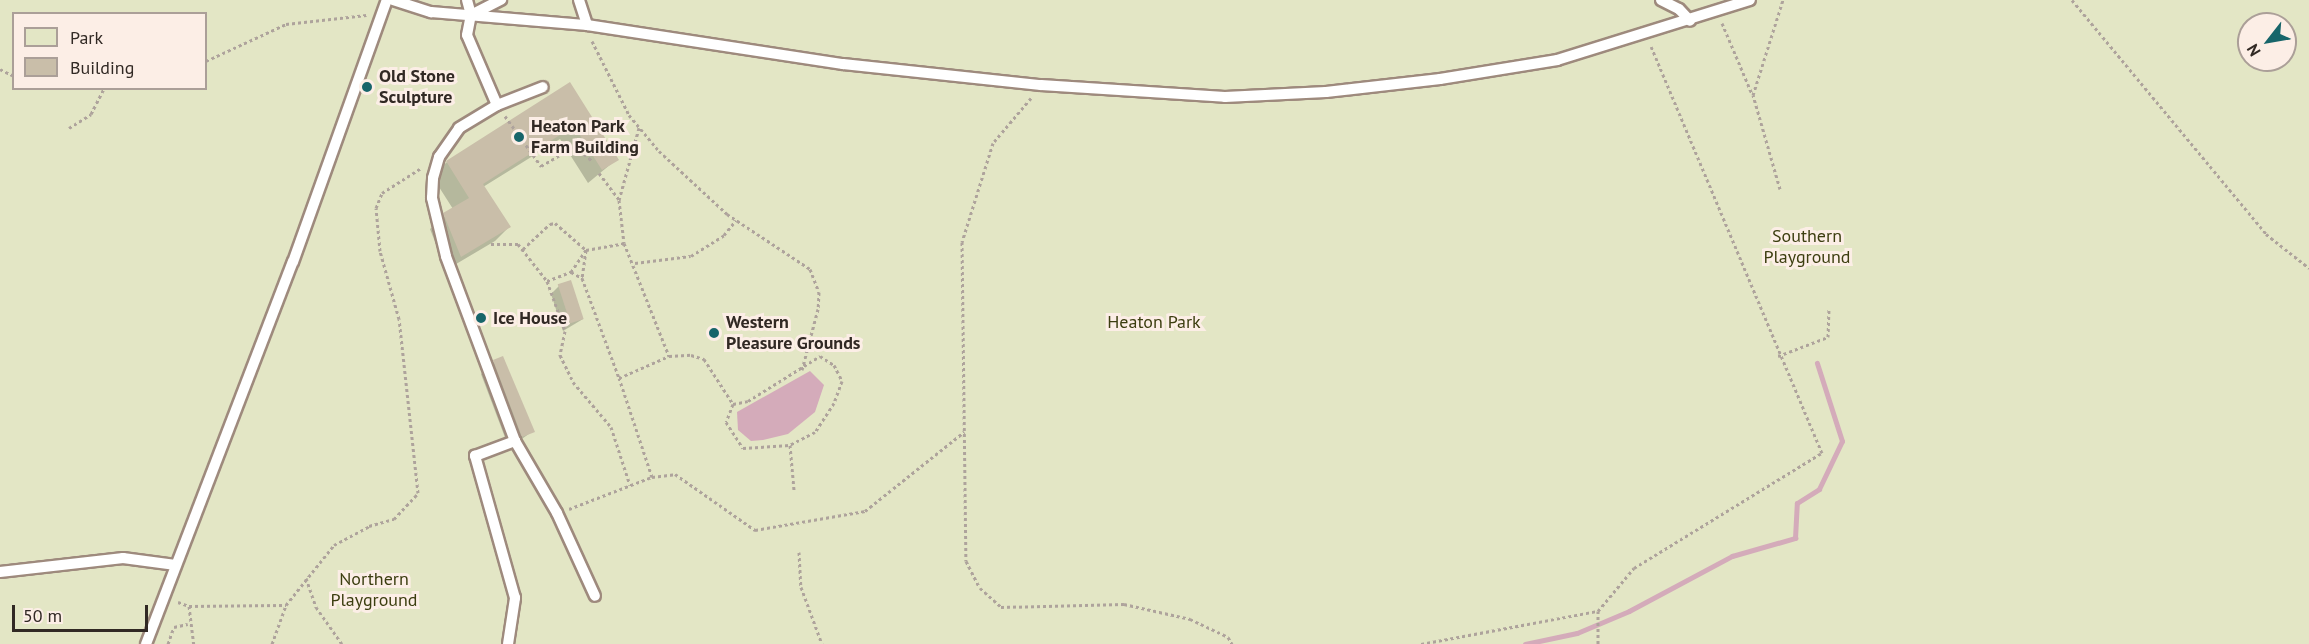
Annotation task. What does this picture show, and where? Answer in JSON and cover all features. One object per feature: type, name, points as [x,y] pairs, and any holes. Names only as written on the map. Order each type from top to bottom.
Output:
[{"type":"lane","points":[[146,644],[383,20],[387,0]]},
{"type":"lane","points":[[393,0],[431,12],[587,25],[843,63],[1041,85],[1225,97],[1326,92],[1440,79],[1557,60],[1690,21],[1750,0]]},
{"type":"lane","points":[[466,0],[471,15],[467,35],[469,46],[497,105]]},
{"type":"lane","points":[[471,15],[501,0]]},
{"type":"lane","points":[[579,0],[587,25]]},
{"type":"lane","points":[[1661,0],[1679,9],[1690,21]]},
{"type":"lane","points":[[543,87],[497,105],[459,128],[439,157],[432,198],[438,228],[515,441],[557,513],[595,596]]},
{"type":"lane","points":[[508,644],[515,598],[475,456],[515,441]]},
{"type":"lane","points":[[0,572],[123,558],[176,565]]},
{"type":"path","points":[[1753,95],[1783,0]]},
{"type":"path","points":[[2072,0],[2266,234],[2309,268]]},
{"type":"path","points":[[1717,11],[1753,95],[1780,189]]},
{"type":"path","points":[[207,61],[286,24],[366,14],[383,20]]},
{"type":"path","points":[[587,25],[599,60],[639,128],[675,167],[736,220],[810,269],[819,292],[818,309],[802,370]]},
{"type":"path","points":[[1421,644],[1598,611],[1634,568],[1822,453],[1778,356],[1646,34]]},
{"type":"path","points":[[1041,85],[993,143],[962,242],[966,561],[980,588],[1001,607],[1124,604],[1191,619],[1228,637],[1232,644]]},
{"type":"path","points":[[69,128],[91,114],[103,90]]},
{"type":"path","points":[[497,105],[541,166],[575,146],[592,161]]},
{"type":"path","points":[[639,128],[619,200],[624,243],[634,263],[669,356]]},
{"type":"path","points":[[272,644],[286,605],[334,545],[369,526],[394,519],[418,493],[399,319],[380,251],[376,208],[382,193],[439,157]]},
{"type":"path","points":[[599,173],[619,200]]},
{"type":"path","points":[[634,263],[692,256],[724,235],[736,220]]},
{"type":"path","points":[[523,249],[550,224],[555,223],[586,250]]},
{"type":"path","points":[[547,280],[571,272],[586,250],[624,243]]},
{"type":"path","points":[[491,244],[518,244],[547,280],[565,332],[561,355],[573,382],[614,434],[630,485]]},
{"type":"path","points":[[586,250],[582,278],[652,477]]},
{"type":"path","points":[[571,272],[582,278]]},
{"type":"path","points":[[1778,356],[1828,337],[1829,308]]},
{"type":"path","points":[[619,378],[669,356],[704,360],[733,404]]},
{"type":"path","points":[[820,356],[834,365],[842,381],[834,403],[815,432],[790,445],[743,448],[726,422],[733,404],[748,401],[802,370],[820,356]]},
{"type":"path","points":[[557,513],[652,477],[675,474],[754,530],[865,511],[964,432]]},
{"type":"path","points":[[790,445],[794,490]]},
{"type":"path","points":[[799,552],[801,587],[822,644]]},
{"type":"path","points":[[306,578],[316,607],[342,644]]},
{"type":"path","points":[[164,596],[189,606],[286,605]]},
{"type":"path","points":[[189,606],[188,624],[194,644]]},
{"type":"path","points":[[1598,611],[1598,644]]},
{"type":"path","points":[[168,644],[174,627],[188,624]]},
{"type":"green space","name":"Heaton Park","points":[[0,0],[2309,0],[2309,644],[0,644]]},
{"type":"shaded area","points":[[810,371],[824,385],[815,412],[788,434],[763,440],[751,441],[738,430],[737,412]]},
{"type":"building","name":"Heaton Park Farm Building","points":[[570,82],[619,160],[602,170],[574,126],[483,184],[511,227],[461,257],[443,213],[469,198],[446,161]]},
{"type":"building","points":[[571,280],[584,319],[570,323],[558,284]]},
{"type":"building","points":[[503,356],[535,432],[522,437],[493,360]]},
{"type":"waterway","points":[[1525,644],[1577,633],[1629,611],[1732,556],[1795,538],[1797,503],[1819,489],[1842,441],[1817,363]]},
{"type":"place","name":"Old Stone Sculpture","points":[[367,87]]},
{"type":"place","name":"Heaton Park Farm Building","points":[[519,137]]},
{"type":"place","name":"Ice House","points":[[481,318]]},
{"type":"place","name":"Western Pleasure Grounds","points":[[714,333]]},
{"type":"park label","name":"Southern Playground","points":[[1807,247]]},
{"type":"park label","name":"Northern Playground","points":[[374,590]]}]
